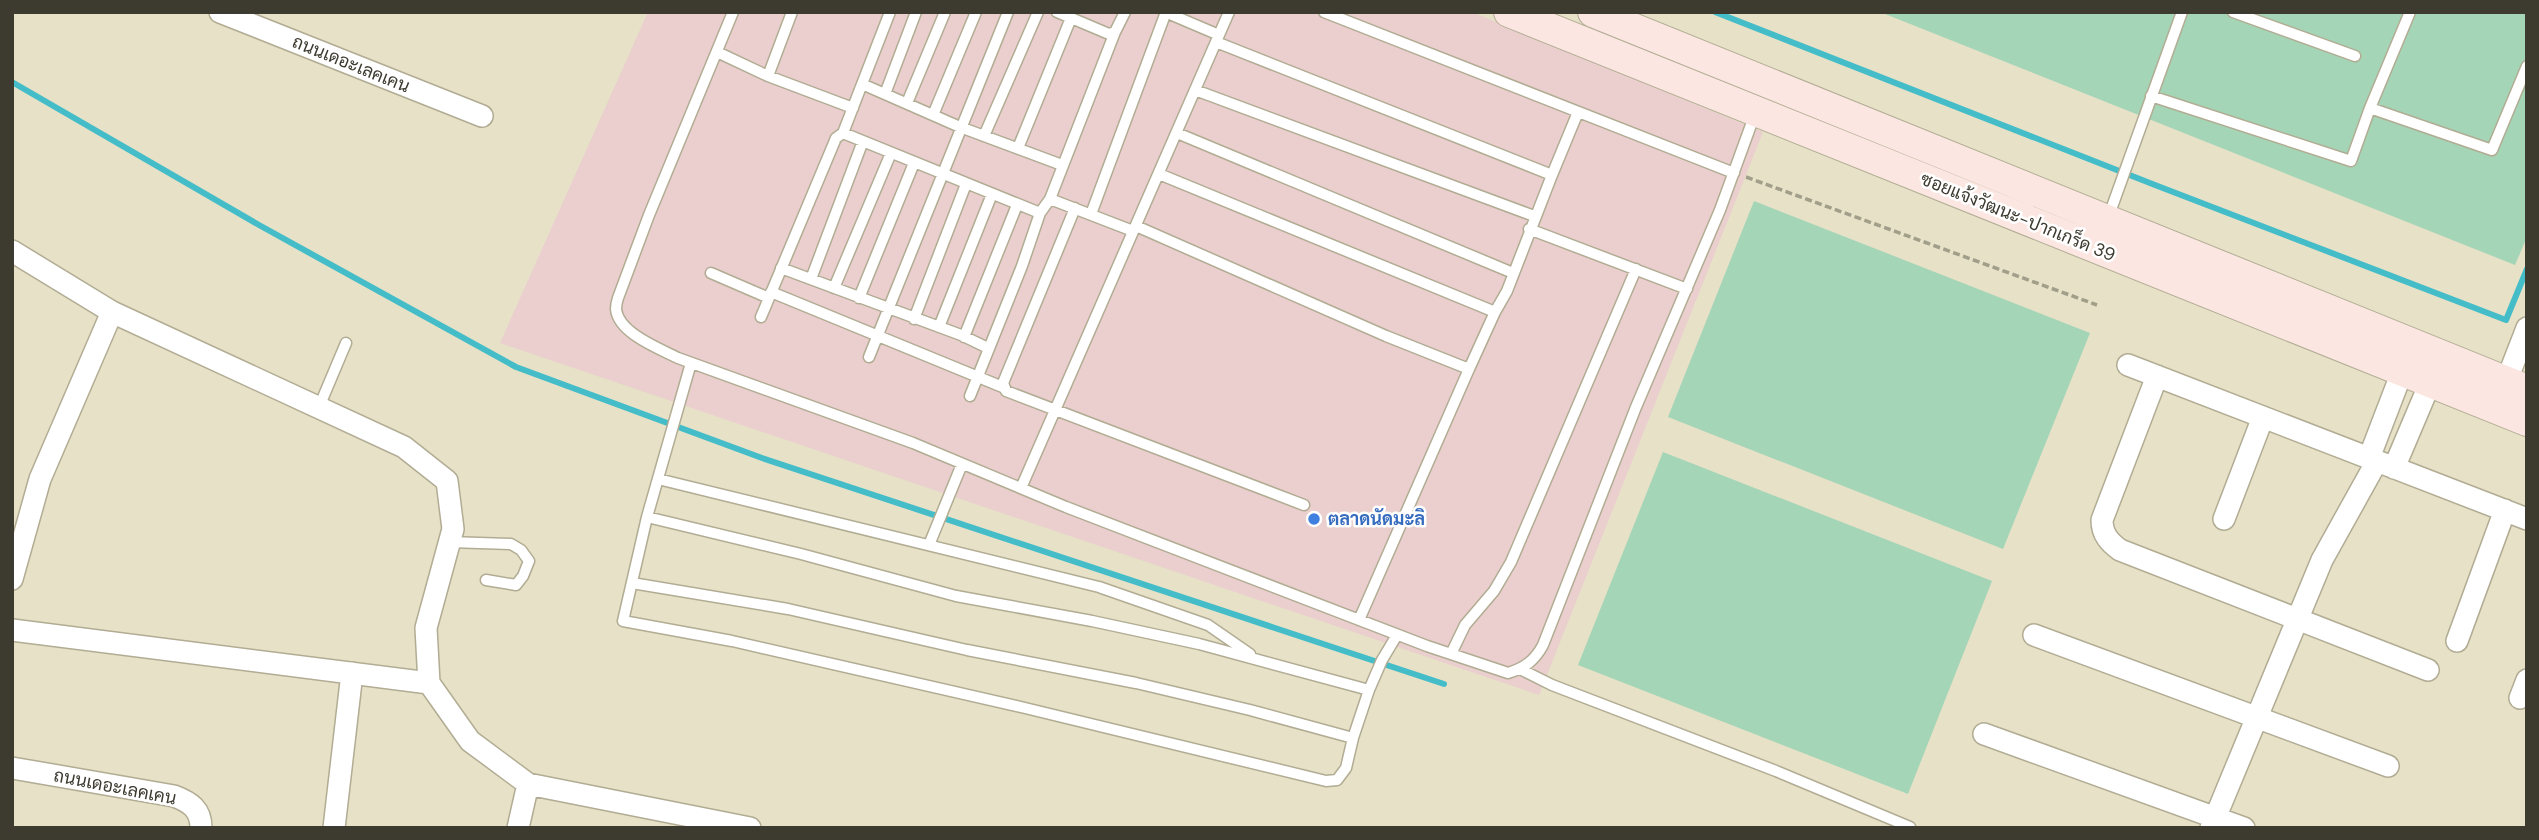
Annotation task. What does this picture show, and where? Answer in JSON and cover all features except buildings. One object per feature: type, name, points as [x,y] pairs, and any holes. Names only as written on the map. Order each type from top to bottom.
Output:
[{"type":"main road","name":"ซอยแจ้งวัฒนะ-ปากเกร็ด 39","points":[[1509,12],[2430,383],[2510,394]]},
{"type":"main road","name":"ซอยแจ้งวัฒนะ-ปากเกร็ด 39","points":[[1593,12],[2107,221],[2510,394],[2527,421]]},
{"type":"street","name":"ถนนเดอะเลคเคน","points":[[220,12],[482,116]]},
{"type":"street","points":[[12,251],[112,312],[404,447],[447,481],[453,529],[426,628],[429,683],[470,741],[528,784],[750,828]]},
{"type":"street","points":[[12,579],[40,479],[112,312]]},
{"type":"street","points":[[2510,394],[2527,328]]},
{"type":"street","points":[[2128,365],[2527,519]]},
{"type":"street","points":[[2380,462],[2402,372]]},
{"type":"street","points":[[2157,376],[2102,520],[2102,529],[2109,542],[2120,550],[2428,670]]},
{"type":"street","points":[[2213,823],[2322,560],[2430,383]]},
{"type":"street","points":[[2224,519],[2263,416]]},
{"type":"street","points":[[2457,641],[2505,510]]},
{"type":"street","points":[[12,630],[429,683]]},
{"type":"street","points":[[2034,635],[2388,766]]},
{"type":"street","points":[[334,828],[352,673]]},
{"type":"street","points":[[1984,734],[2213,823],[2244,828]]},
{"type":"street","name":"ถนนเดอะเลคเคน","points":[[12,768],[174,796],[196,809],[201,818],[201,828]]},
{"type":"street","points":[[518,828],[528,784]]},
{"type":"lane","points":[[733,12],[649,215],[616,309],[621,321],[643,341],[691,363],[913,443],[1397,635],[1508,673],[1520,669],[1532,660],[1543,645],[1636,407],[1734,173],[1756,112]]},
{"type":"lane","points":[[768,76],[792,12]]},
{"type":"lane","points":[[761,317],[835,138],[843,133],[890,12]]},
{"type":"lane","points":[[885,94],[916,12]]},
{"type":"lane","points":[[907,103],[945,12]]},
{"type":"lane","points":[[933,115],[976,12]]},
{"type":"lane","points":[[869,357],[1008,12]]},
{"type":"lane","points":[[984,136],[1038,12]]},
{"type":"lane","points":[[1057,12],[1109,34],[1115,32]]},
{"type":"lane","points":[[970,396],[1022,266],[1040,213],[1050,199],[1125,12]]},
{"type":"lane","points":[[1091,214],[1166,12],[1217,39],[1552,175]]},
{"type":"lane","points":[[1021,488],[1229,12]]},
{"type":"lane","points":[[1324,12],[1734,173]]},
{"type":"lane","points":[[2107,221],[2182,12]]},
{"type":"lane","points":[[2233,12],[2355,56]]},
{"type":"lane","points":[[2151,96],[2351,161],[2370,107],[2410,12]]},
{"type":"lane","points":[[1018,148],[1071,18]]},
{"type":"lane","points":[[717,52],[768,76],[853,108]]},
{"type":"lane","points":[[2370,107],[2492,150],[2527,66]]},
{"type":"lane","points":[[862,84],[960,127],[1062,165]]},
{"type":"lane","points":[[1195,90],[1534,216]]},
{"type":"lane","points":[[1359,620],[1494,312],[1507,291],[1534,216],[1578,112]]},
{"type":"lane","points":[[843,133],[1040,213]]},
{"type":"lane","points":[[1177,134],[1513,273]]},
{"type":"lane","points":[[811,279],[863,141]]},
{"type":"lane","points":[[834,288],[891,153]]},
{"type":"lane","points":[[859,298],[914,163]]},
{"type":"lane","points":[[1159,174],[1494,312]]},
{"type":"lane","points":[[914,319],[966,184]]},
{"type":"lane","points":[[939,327],[992,194]]},
{"type":"lane","points":[[1050,199],[1135,228],[1469,369]]},
{"type":"lane","points":[[964,337],[1017,205]]},
{"type":"lane","points":[[1075,208],[1003,383],[1006,391],[1304,505]]},
{"type":"lane","points":[[1529,229],[1687,289]]},
{"type":"lane","points":[[782,268],[988,348]]},
{"type":"lane","points":[[1451,654],[1465,625],[1494,592],[1511,562],[1636,269]]},
{"type":"lane","points":[[711,273],[1005,388]]},
{"type":"lane","points":[[319,407],[346,343]]},
{"type":"lane","points":[[691,363],[647,517],[623,621],[732,641],[1326,781],[1337,780],[1346,768],[1369,690],[1397,635]]},
{"type":"lane","points":[[929,544],[962,464]]},
{"type":"lane","points":[[658,478],[1111,591],[1208,625],[1259,660]]},
{"type":"lane","points":[[647,517],[801,554],[956,596],[1092,621],[1259,660],[1369,690]]},
{"type":"lane","points":[[449,542],[511,544],[521,550],[528,561],[523,576],[516,585],[486,580]]},
{"type":"lane","points":[[632,583],[788,609],[967,650],[1136,683],[1353,738]]},
{"type":"lane","points":[[1520,669],[1552,685],[1776,771],[1910,827]]},
{"type":"path","points":[[1734,173],[2097,305]]},
{"type":"shaded area","name":"ตลาดนัดมะลิ","points":[[648,12],[1472,12],[1763,132],[1539,695],[500,343]]},
{"type":"green space","points":[[1880,12],[2527,12],[2527,237],[2515,265]]},
{"type":"green space","points":[[1754,201],[2090,333],[2003,549],[1668,417]]},
{"type":"green space","points":[[1663,452],[1992,581],[1908,794],[1578,665]]},
{"type":"waterway","points":[[1715,12],[2506,320],[2527,269]]},
{"type":"waterway","points":[[12,82],[259,225],[516,367],[762,458],[1444,684]]},
{"type":"place","name":"ตลาดนัดมะลิ","points":[[1314,519]]}]
